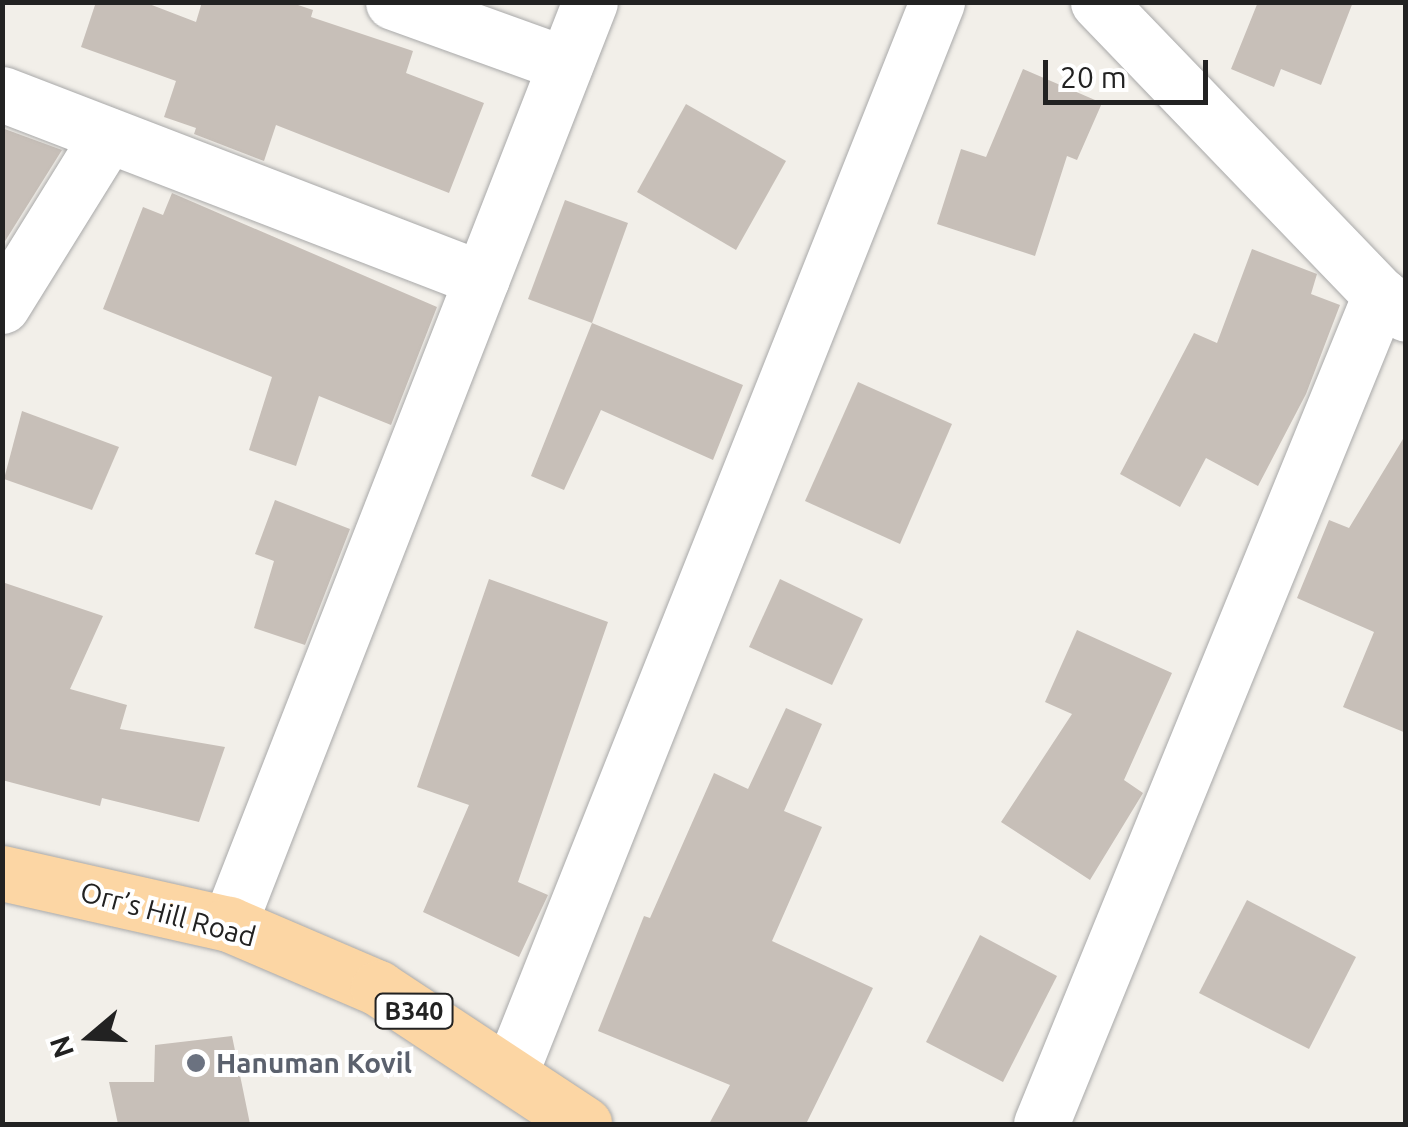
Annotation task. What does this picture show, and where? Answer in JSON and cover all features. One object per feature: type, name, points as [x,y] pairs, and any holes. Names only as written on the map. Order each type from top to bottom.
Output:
[{"type":"main road","name":"Orr’s Hill Road","points":[[2,873],[230,924],[378,988],[511,1071],[584,1124]]},
{"type":"street","points":[[393,2],[566,64]]},
{"type":"street","points":[[230,924],[590,2]]},
{"type":"street","points":[[511,1071],[936,2]]},
{"type":"street","points":[[1041,1124],[1392,304],[1098,2]]},
{"type":"street","points":[[2,94],[482,278]]},
{"type":"street","points":[[2,306],[108,135]]},
{"type":"building","points":[[96,2],[144,2],[196,22],[202,2],[289,2],[313,10],[311,17],[413,51],[406,73],[484,103],[449,193],[276,125],[264,161],[194,134],[196,128],[164,117],[176,81],[81,47]]},
{"type":"building","points":[[1258,2],[1353,2],[1321,85],[1281,69],[1274,87],[1231,69]]},
{"type":"building","points":[[1023,69],[1102,103],[1077,160],[1067,156],[1035,256],[937,224],[961,149],[986,157]]},
{"type":"building","points":[[686,104],[786,161],[736,250],[637,192]]},
{"type":"building","points":[[2,128],[62,150],[2,246]]},
{"type":"building","points":[[172,193],[437,307],[391,425],[319,396],[296,466],[249,450],[272,377],[103,309],[143,207],[163,215]]},
{"type":"building","points":[[565,200],[628,223],[592,323],[528,299]]},
{"type":"building","points":[[1252,249],[1317,274],[1311,294],[1340,305],[1306,394],[1258,486],[1206,458],[1180,507],[1120,474],[1194,333],[1217,343]]},
{"type":"building","points":[[592,323],[743,385],[713,460],[601,410],[564,490],[531,476]]},
{"type":"building","points":[[858,382],[952,424],[900,544],[805,501]]},
{"type":"building","points":[[22,411],[119,447],[92,510],[4,479]]},
{"type":"building","points":[[1406,434],[1406,733],[1343,707],[1374,632],[1297,598],[1329,520],[1349,528]]},
{"type":"building","points":[[275,500],[350,529],[305,645],[254,628],[274,561],[255,554]]},
{"type":"building","points":[[489,579],[608,622],[518,882],[548,895],[519,957],[423,912],[469,805],[417,787]]},
{"type":"building","points":[[780,579],[863,619],[832,685],[749,647]]},
{"type":"building","points":[[2,582],[103,616],[70,689],[127,705],[120,729],[225,747],[199,822],[102,798],[100,806],[2,780]]},
{"type":"building","points":[[1077,630],[1172,673],[1124,780],[1143,793],[1090,880],[1001,822],[1072,714],[1045,702]]},
{"type":"building","points":[[786,708],[822,724],[784,811],[822,827],[772,941],[873,988],[806,1124],[709,1124],[730,1085],[598,1031],[644,916],[650,918],[714,773],[748,789]]},
{"type":"building","points":[[1247,900],[1356,957],[1309,1049],[1199,993]]},
{"type":"building","points":[[980,935],[1057,976],[1003,1082],[926,1042]]},
{"type":"building","name":"Hanuman Kovil","points":[[232,1036],[250,1124],[118,1124],[109,1082],[154,1082],[155,1045]]},
{"type":"place","name":"Hanuman Kovil","points":[[196,1063]]}]
